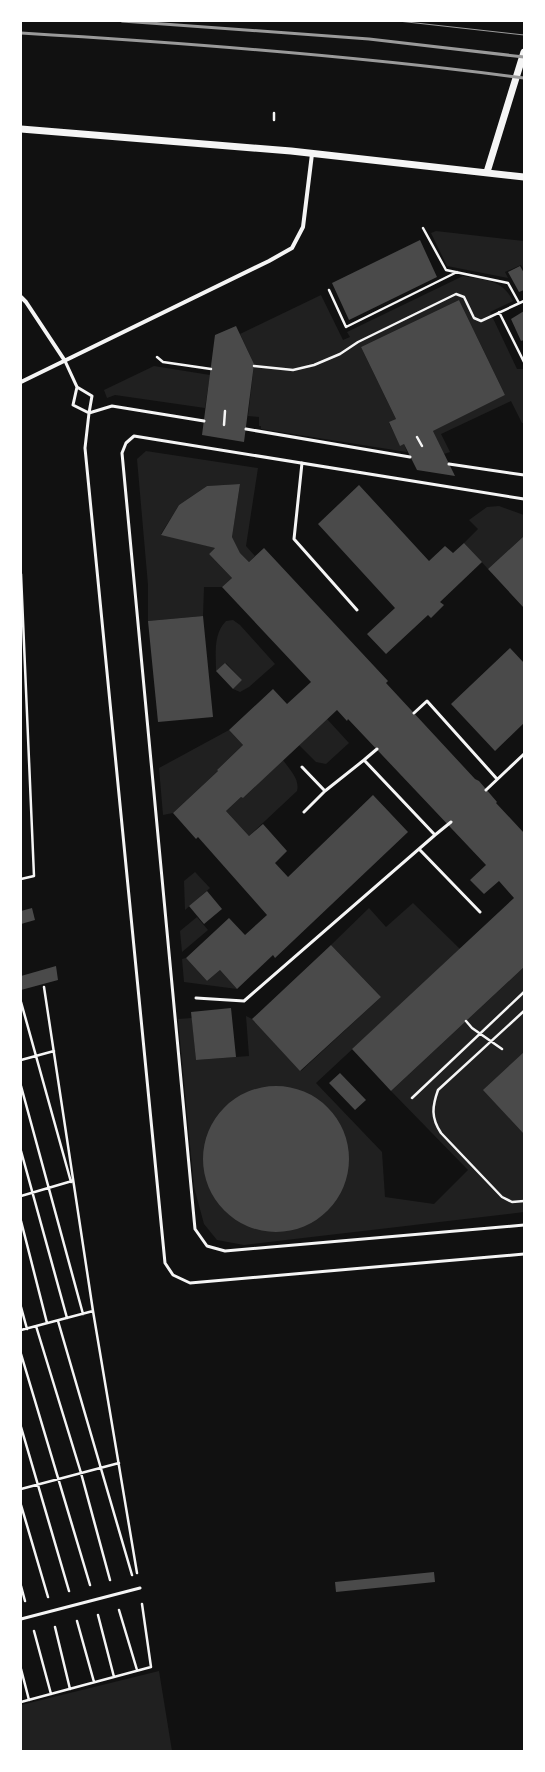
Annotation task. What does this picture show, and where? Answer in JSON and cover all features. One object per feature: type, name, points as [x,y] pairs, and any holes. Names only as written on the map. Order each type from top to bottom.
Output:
[{"type":"street","points":[[487,172],[524,52]]},
{"type":"street","points":[[21,129],[312,154],[524,177]]},
{"type":"street","points":[[21,382],[269,262],[292,248],[303,227],[312,154]]},
{"type":"street","points":[[21,297],[26,302],[65,361]]},
{"type":"lane","points":[[65,361],[77,387],[92,396],[85,448],[165,1263],[173,1275],[190,1283],[524,1254]]},
{"type":"lane","points":[[77,387],[73,405],[89,413],[112,406],[204,422]]},
{"type":"lane","points":[[246,429],[410,457]]},
{"type":"lane","points":[[524,499],[134,436],[126,443],[122,452],[194,1230],[207,1246],[225,1251],[524,1225]]},
{"type":"lane","points":[[302,463],[294,539],[357,610]]},
{"type":"lane","points":[[449,464],[524,475]]},
{"type":"lane","points":[[414,713],[427,702],[497,778]]},
{"type":"lane","points":[[304,812],[326,791],[376,749]]},
{"type":"lane","points":[[486,790],[524,754]]},
{"type":"lane","points":[[364,760],[435,835]]},
{"type":"lane","points":[[302,767],[326,791]]},
{"type":"lane","points":[[196,998],[244,1002],[418,849],[451,822]]},
{"type":"lane","points":[[418,849],[480,912]]},
{"type":"lane","points":[[21,1619],[138,1588]]},
{"type":"path","points":[[274,113],[274,120]]},
{"type":"path","points":[[423,228],[446,270],[508,283],[519,303]]},
{"type":"path","points":[[329,290],[346,327],[457,272]]},
{"type":"path","points":[[254,366],[293,370],[314,365],[340,354],[358,342],[456,294],[464,297],[474,318],[481,321],[524,300]]},
{"type":"path","points":[[499,312],[524,362]]},
{"type":"path","points":[[157,357],[163,362],[210,369]]},
{"type":"path","points":[[224,425],[226,411]]},
{"type":"path","points":[[21,574],[34,876],[21,879]]},
{"type":"path","points":[[21,1702],[151,1667],[119,1463],[93,1311],[44,987]]},
{"type":"path","points":[[412,1098],[524,992]]},
{"type":"path","points":[[21,1002],[73,1181]]},
{"type":"path","points":[[524,1011],[438,1090],[433,1112],[434,1122],[441,1133],[502,1197],[512,1202],[524,1201]]},
{"type":"path","points":[[466,1021],[491,1042],[502,1049]]},
{"type":"path","points":[[21,1060],[54,1051]]},
{"type":"path","points":[[21,1086],[50,1188],[83,1314]]},
{"type":"path","points":[[21,1151],[67,1318]]},
{"type":"path","points":[[21,1196],[73,1181]]},
{"type":"path","points":[[21,1221],[47,1323]]},
{"type":"path","points":[[21,1307],[27,1329]]},
{"type":"path","points":[[21,1330],[93,1311]]},
{"type":"path","points":[[58,1321],[138,1588]]},
{"type":"path","points":[[36,1326],[81,1473],[114,1594],[137,1670]]},
{"type":"path","points":[[21,1354],[60,1479],[114,1677]]},
{"type":"path","points":[[21,1427],[39,1484],[94,1682]]},
{"type":"path","points":[[21,1489],[119,1463]]},
{"type":"path","points":[[21,1586],[51,1694]]},
{"type":"path","points":[[21,1669],[29,1700]]},
{"type":"shaded area","points":[[436,231],[524,241],[524,270],[521,265],[505,272],[508,278],[447,266],[431,233]]},
{"type":"shaded area","points":[[463,276],[486,280],[498,284],[504,288],[513,301],[490,312],[517,369],[524,369],[524,423],[522,423],[511,401],[441,434],[450,452],[444,454],[433,431],[505,395],[459,300],[361,347],[396,419],[389,423],[400,445],[404,444],[407,452],[261,429],[261,426],[259,426],[259,417],[248,416],[254,364],[240,334],[321,295],[343,340],[350,337],[347,332]]},
{"type":"shaded area","points":[[154,366],[210,375],[205,408],[115,395],[107,398],[104,390]]},
{"type":"shaded area","points":[[146,451],[258,468],[246,546],[255,556],[249,562],[240,553],[232,537],[240,484],[207,486],[179,505],[161,534],[215,548],[209,554],[232,578],[222,587],[204,587],[203,616],[148,621],[148,585],[137,459]]},
{"type":"shaded area","points":[[499,506],[524,515],[524,536],[488,569],[464,543],[478,529],[469,520],[487,507]]},
{"type":"shaded area","points":[[233,620],[240,625],[275,664],[249,687],[240,692],[233,689],[242,680],[226,663],[216,671],[216,644],[219,632],[226,621]]},
{"type":"shaded area","points":[[327,719],[349,743],[326,764],[316,762],[299,745]]},
{"type":"shaded area","points":[[229,730],[243,745],[217,770],[218,771],[173,813],[163,815],[159,768]]},
{"type":"shaded area","points":[[283,760],[296,779],[298,787],[297,791],[249,836],[226,811],[241,797],[243,798]]},
{"type":"shaded area","points":[[195,872],[210,888],[185,910],[184,881]]},
{"type":"shaded area","points":[[413,903],[460,949],[316,1083],[382,1152],[385,1197],[434,1204],[468,1170],[391,1091],[524,967],[524,1212],[244,1245],[217,1240],[204,1224],[194,1187],[178,1019],[192,1018],[196,1060],[249,1056],[246,1016],[252,1019],[301,1071],[381,997],[331,945],[369,908],[386,927]]},
{"type":"shaded area","points":[[197,917],[208,930],[182,952],[180,931]]},
{"type":"shaded area","points":[[186,958],[207,981],[220,970],[237,989],[184,982],[182,959]]},
{"type":"shaded area","points":[[159,1671],[172,1751],[21,1751],[21,1705]]},
{"type":"building","points":[[420,240],[437,277],[349,320],[332,283]]},
{"type":"building","points":[[520,266],[524,273],[524,290],[519,292],[508,272]]},
{"type":"building","points":[[459,300],[505,395],[433,431],[455,476],[417,470],[404,444],[400,446],[389,422],[396,419],[361,347]]},
{"type":"building","points":[[524,311],[524,340],[521,341],[511,319]]},
{"type":"building","points":[[236,326],[254,364],[244,442],[202,435],[215,335]]},
{"type":"building","points":[[240,484],[232,537],[240,553],[249,562],[264,548],[388,681],[386,683],[475,779],[479,781],[497,802],[496,803],[524,833],[524,967],[391,1091],[352,1049],[514,898],[499,881],[484,894],[470,880],[486,865],[348,719],[347,721],[337,710],[243,798],[241,797],[226,811],[249,836],[263,824],[287,851],[275,863],[288,877],[373,795],[408,832],[275,958],[273,955],[237,989],[220,970],[207,981],[186,958],[229,918],[245,935],[267,915],[198,837],[196,839],[173,813],[218,771],[217,770],[243,745],[229,730],[273,689],[287,704],[311,682],[222,587],[232,578],[209,554],[215,548],[161,535],[179,505],[207,486]]},
{"type":"building","points":[[359,485],[429,561],[445,546],[453,553],[464,543],[482,562],[440,602],[444,605],[431,618],[428,615],[386,654],[367,634],[395,608],[318,524]]},
{"type":"building","points":[[524,536],[524,608],[488,569]]},
{"type":"building","points":[[203,616],[213,717],[158,722],[148,621]]},
{"type":"building","points":[[510,648],[524,663],[524,723],[495,751],[451,704]]},
{"type":"building","points":[[225,663],[242,680],[233,689],[216,671]]},
{"type":"building","points":[[207,891],[222,909],[204,924],[189,906]]},
{"type":"building","points":[[32,908],[35,920],[21,924],[21,911]]},
{"type":"building","points":[[331,945],[381,997],[300,1071],[252,1019]]},
{"type":"building","points":[[56,966],[58,980],[21,990],[21,976]]},
{"type":"building","points":[[231,1008],[236,1057],[196,1060],[191,1012]]},
{"type":"building","points":[[524,1052],[524,1134],[483,1090]]},
{"type":"building","points":[[340,1073],[366,1100],[355,1110],[329,1083]]},
{"type":"building","points":[[269,1086],[283,1086],[311,1094],[323,1102],[333,1112],[344,1131],[348,1145],[348,1173],[341,1194],[333,1206],[323,1216],[304,1227],[283,1232],[269,1232],[241,1224],[229,1216],[219,1206],[208,1187],[203,1166],[203,1152],[211,1124],[219,1112],[229,1102],[248,1091]]},
{"type":"building","points":[[434,1572],[435,1582],[336,1592],[335,1582]]},
{"type":"tram line","points":[[398,21],[524,35]]},
{"type":"railway","points":[[122,21],[369,39],[524,57]]},
{"type":"railway","points":[[21,33],[273,51],[399,63],[524,78]]}]
